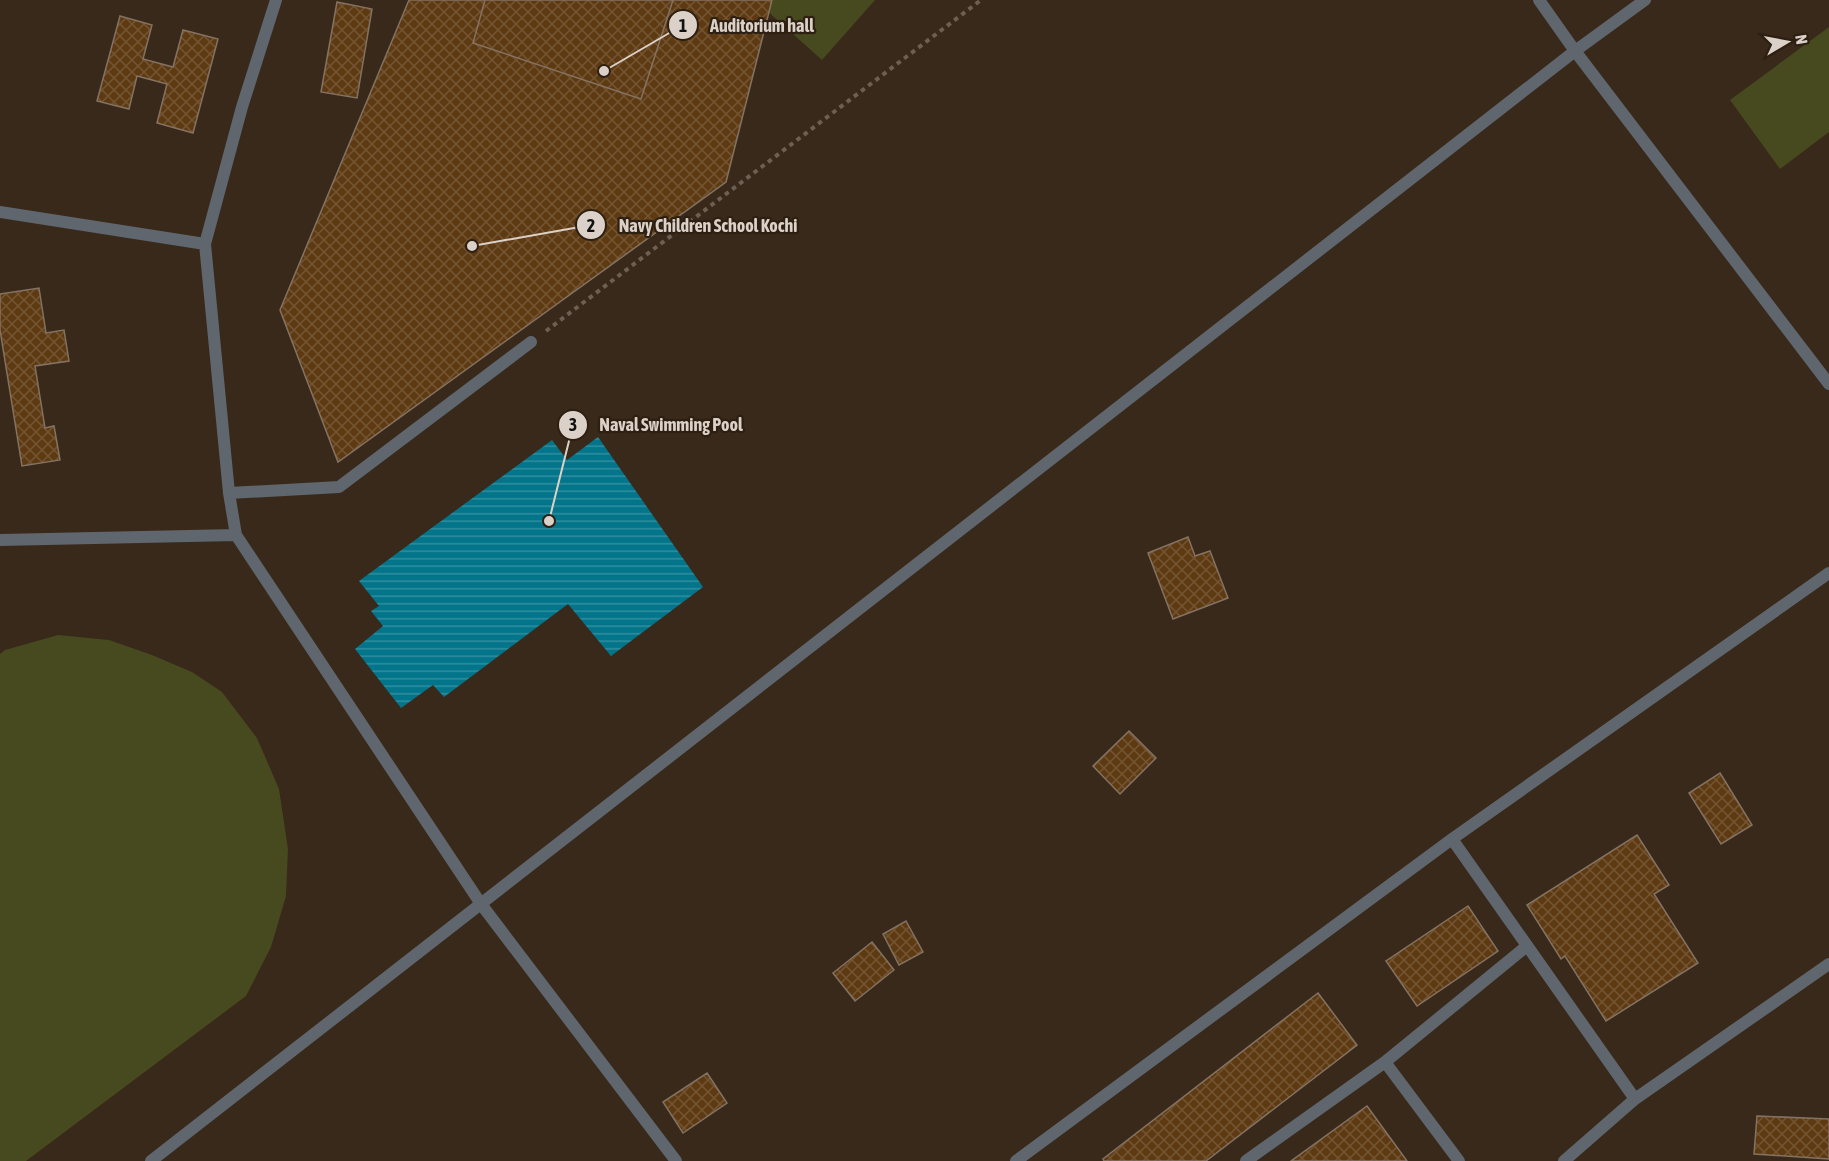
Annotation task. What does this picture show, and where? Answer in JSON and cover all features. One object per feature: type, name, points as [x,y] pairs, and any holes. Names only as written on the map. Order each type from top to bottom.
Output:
[{"type":"street","points":[[276,0],[242,107],[205,244],[229,492],[236,535],[481,904],[676,1161]]},
{"type":"street","points":[[151,1161],[1575,51],[1645,0]]},
{"type":"street","points":[[1543,1],[1575,51],[1828,381]]},
{"type":"street","points":[[0,213],[205,244]]},
{"type":"street","points":[[229,492],[339,487],[531,342]]},
{"type":"street","points":[[0,540],[236,535]]},
{"type":"street","points":[[1016,1161],[1452,839],[1829,573]]},
{"type":"street","points":[[1452,839],[1635,1099]]},
{"type":"street","points":[[1246,1161],[1385,1062],[1527,946]]},
{"type":"street","points":[[1564,1161],[1635,1099],[1829,964]]},
{"type":"street","points":[[1385,1062],[1459,1161]]},
{"type":"path","points":[[531,342],[981,0]]},
{"type":"green space","points":[[773,0],[875,0],[822,60],[765,9]]},
{"type":"green space","points":[[1829,27],[1829,132],[1780,169],[1730,100]]},
{"type":"green space","points":[[58,635],[109,640],[192,672],[222,692],[257,738],[279,789],[288,849],[286,896],[271,947],[246,996],[26,1161],[0,1161],[0,654],[5,650]]},
{"type":"water","points":[[598,437],[703,587],[611,656],[568,604],[444,697],[433,685],[401,708],[355,649],[383,626],[371,611],[379,606],[359,581],[552,440],[567,460]]},
{"type":"building","points":[[409,0],[772,0],[726,182],[338,462],[280,310]]},
{"type":"building","points":[[485,0],[673,0],[641,99],[473,43]]},
{"type":"building","points":[[337,2],[372,9],[357,98],[321,92]]},
{"type":"building","points":[[120,16],[152,25],[143,59],[173,67],[183,30],[218,39],[193,133],[157,123],[167,84],[137,76],[129,109],[97,101]]},
{"type":"building","points":[[39,288],[46,333],[64,330],[69,361],[35,366],[45,428],[54,426],[60,460],[22,466],[0,330],[0,294]]},
{"type":"building","points":[[1188,537],[1195,556],[1210,551],[1228,598],[1173,619],[1148,553]]},
{"type":"building","points":[[1129,731],[1156,758],[1120,794],[1093,766]]},
{"type":"building","points":[[1720,773],[1752,825],[1721,844],[1689,793]]},
{"type":"building","points":[[1637,835],[1669,885],[1654,894],[1698,963],[1606,1021],[1565,956],[1561,959],[1527,905]]},
{"type":"building","points":[[1468,906],[1498,951],[1417,1006],[1386,961]]},
{"type":"building","points":[[906,921],[923,952],[899,965],[883,934]]},
{"type":"building","points":[[872,942],[894,970],[855,1001],[833,973]]},
{"type":"building","points":[[1318,993],[1357,1045],[1206,1161],[1104,1161],[1103,1159]]},
{"type":"building","points":[[707,1073],[727,1103],[683,1133],[663,1102]]},
{"type":"building","points":[[1367,1106],[1407,1161],[1291,1161]]},
{"type":"building","points":[[1757,1116],[1829,1119],[1829,1159],[1754,1154]]},
{"type":"place","name":"Auditorium hall","points":[[604,71]]},
{"type":"place","name":"Navy Children School Kochi","points":[[472,246]]},
{"type":"place","name":"Naval Swimming Pool","points":[[549,521]]}]
